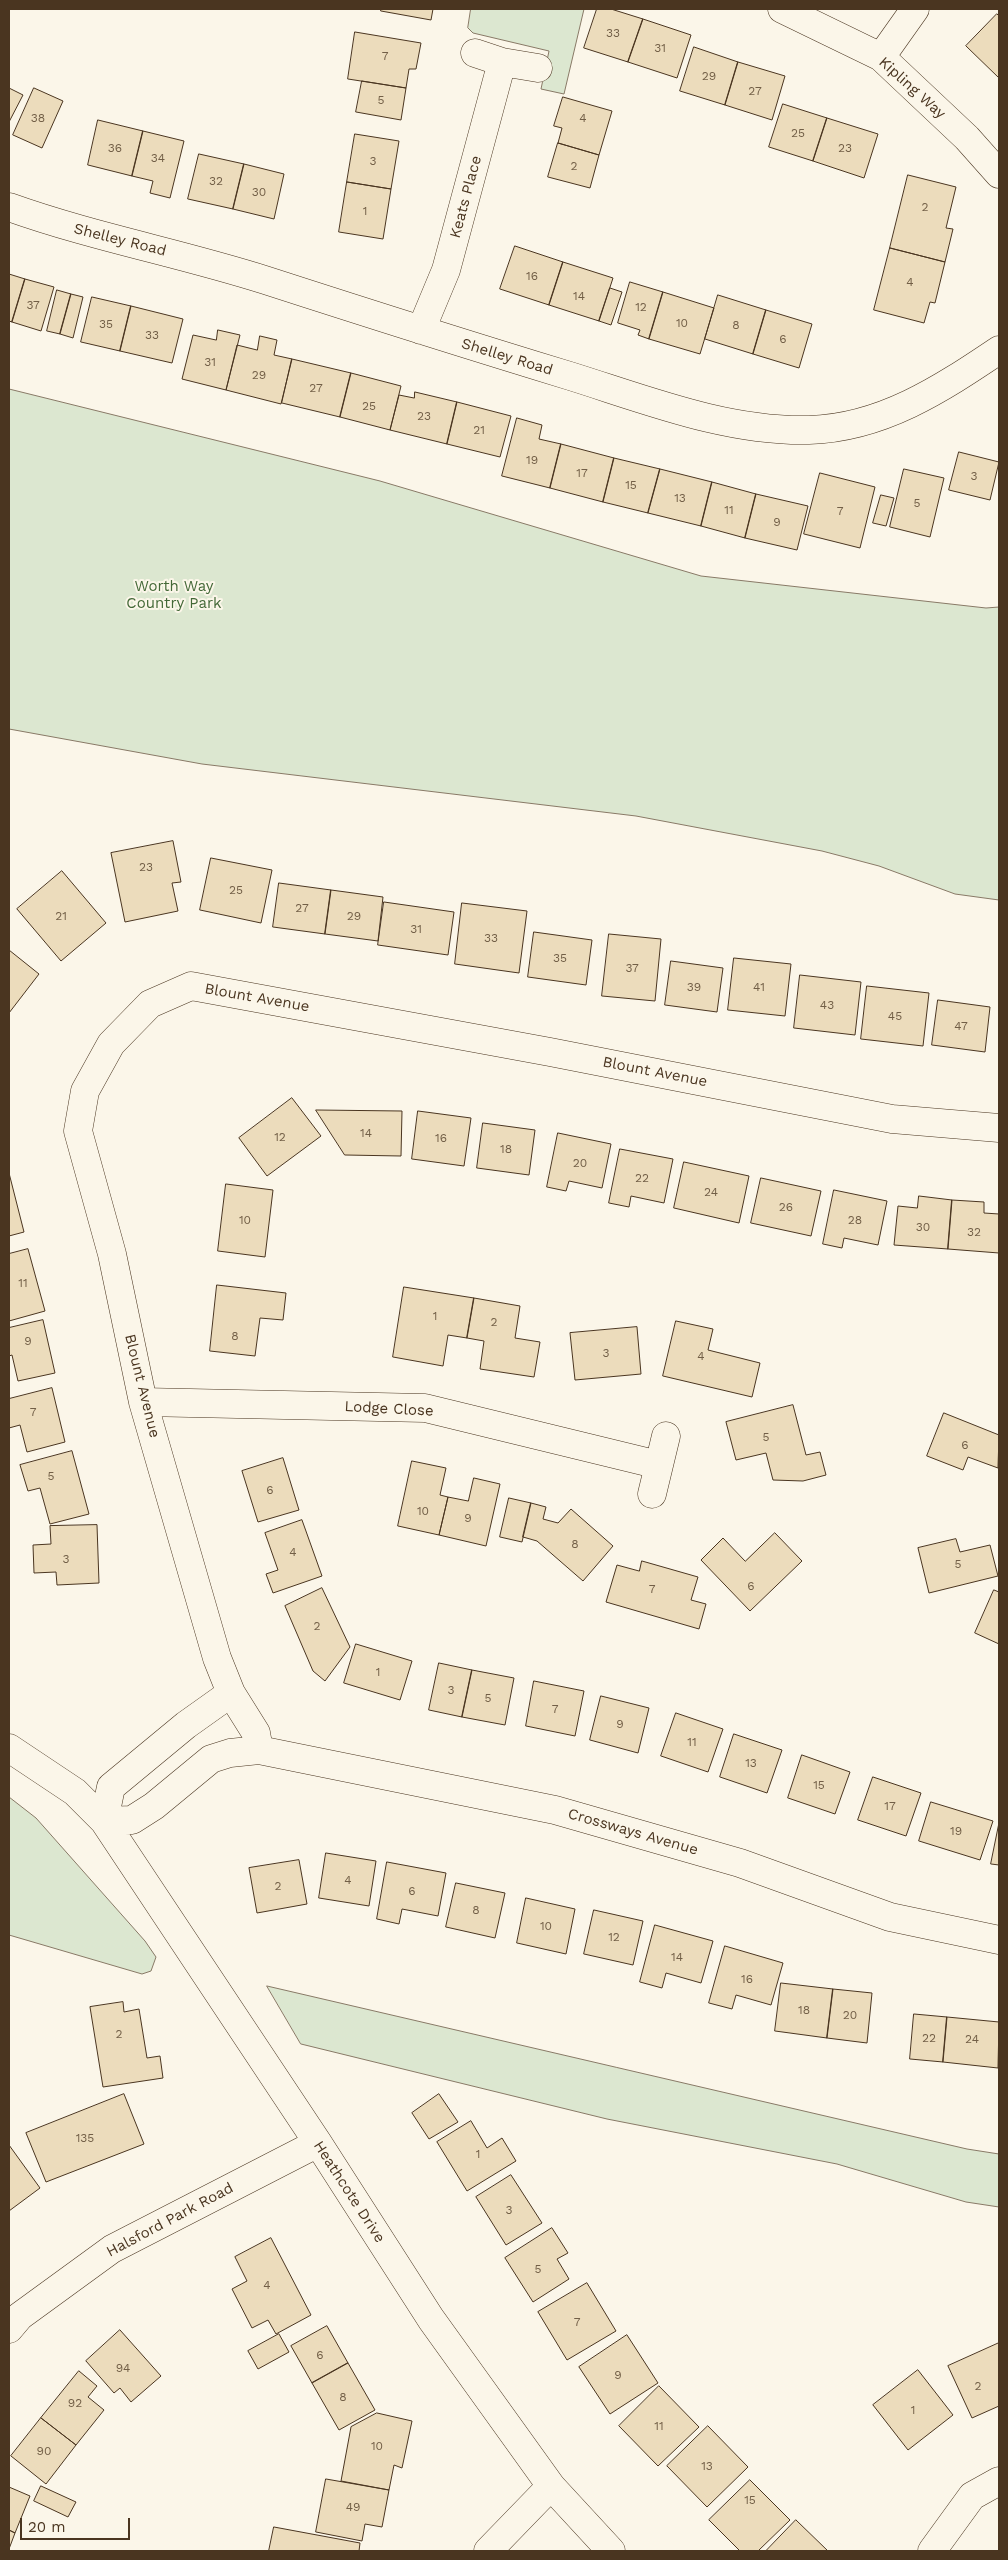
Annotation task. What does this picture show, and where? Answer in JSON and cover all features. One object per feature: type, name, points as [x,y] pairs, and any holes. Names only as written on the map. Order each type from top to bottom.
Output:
[{"type":"street","name":"Kipling Way","points":[[782,9],[881,57],[967,138],[999,174]]},
{"type":"street","points":[[881,57],[915,9]]},
{"type":"street","points":[[475,53],[502,62],[538,68]]},
{"type":"street","name":"Keats Place","points":[[421,330],[446,270],[502,62]]},
{"type":"street","name":"Shelley Road","points":[[9,207],[60,225],[218,265],[421,330],[716,420],[764,428],[810,430],[864,422],[910,406],[999,350]]},
{"type":"street","name":"Blount Avenue","points":[[259,1750],[256,1733],[231,1693],[218,1658],[143,1402],[112,1254],[78,1131],[84,1091],[111,1044],[150,1004],[191,986],[550,1052],[892,1119],[999,1128]]},
{"type":"street","name":"Lodge Close","points":[[143,1402],[425,1408],[659,1465]]},
{"type":"street","points":[[652,1494],[666,1436]]},
{"type":"street","points":[[231,1693],[186,1725],[111,1787],[104,1821],[132,1820],[154,1806],[212,1759],[230,1753],[259,1750]]},
{"type":"street","name":"Heathcote Drive","points":[[9,1748],[75,1792],[104,1821],[318,2143],[431,2319],[550,2486],[611,2551]]},
{"type":"street","name":"Crossways Avenue","points":[[259,1750],[555,1810],[740,1863],[890,1918],[999,1940]]},
{"type":"street","name":"Halsford Park Road","points":[[9,2329],[20,2316],[112,2249],[318,2143]]},
{"type":"street","points":[[932,2551],[972,2496],[999,2481]]},
{"type":"street","points":[[488,2551],[550,2486]]},
{"type":"green space","points":[[471,9],[584,9],[564,94],[541,89],[549,51],[473,33],[468,28]]},
{"type":"green space","name":"Worth Way Country Park","points":[[9,389],[380,481],[701,576],[986,608],[999,607],[999,900],[955,894],[879,866],[822,851],[636,816],[202,764],[9,729]]},
{"type":"green space","points":[[9,1797],[36,1818],[145,1941],[156,1957],[151,1971],[142,1974],[9,1935]]},
{"type":"green space","points":[[267,1986],[967,2149],[999,2154],[999,2207],[966,2202],[837,2164],[607,2119],[301,2044]]},
{"type":"building","points":[[381,9],[433,9],[431,20],[381,11]]},
{"type":"building","points":[[597,9],[611,9],[643,19],[628,62],[584,48]]},
{"type":"building","points":[[997,14],[999,16],[999,78],[966,46]]},
{"type":"building","points":[[643,19],[691,35],[677,78],[628,62]]},
{"type":"building","points":[[355,32],[421,43],[416,69],[409,69],[406,88],[348,79]]},
{"type":"building","points":[[694,47],[738,62],[725,105],[680,91]]},
{"type":"building","points":[[738,62],[785,76],[772,120],[725,105]]},
{"type":"building","points":[[362,81],[406,88],[401,120],[356,112]]},
{"type":"building","points":[[9,88],[23,95],[9,122]]},
{"type":"building","points":[[34,88],[63,101],[42,148],[13,135]]},
{"type":"building","points":[[563,97],[612,111],[599,155],[558,143],[562,128],[554,126]]},
{"type":"building","points":[[783,104],[827,118],[813,161],[769,147]]},
{"type":"building","points":[[827,118],[878,134],[864,178],[813,161]]},
{"type":"building","points":[[98,120],[143,131],[132,176],[88,165]]},
{"type":"building","points":[[143,131],[184,141],[170,198],[150,193],[153,181],[132,176]]},
{"type":"building","points":[[355,134],[399,141],[391,189],[347,182]]},
{"type":"building","points":[[558,143],[599,155],[590,188],[548,177]]},
{"type":"building","points":[[199,154],[244,164],[233,209],[188,199]]},
{"type":"building","points":[[244,164],[284,174],[274,219],[233,209]]},
{"type":"building","points":[[908,175],[956,187],[946,228],[953,229],[945,262],[890,248]]},
{"type":"building","points":[[347,182],[391,189],[383,239],[339,232]]},
{"type":"building","points":[[515,246],[563,262],[549,305],[500,289]]},
{"type":"building","points":[[890,248],[945,262],[935,303],[930,302],[924,323],[874,310]]},
{"type":"building","points":[[563,262],[613,278],[599,321],[549,305]]},
{"type":"building","points":[[9,274],[25,279],[12,322],[9,321]]},
{"type":"building","points":[[25,279],[54,287],[41,331],[12,322]]},
{"type":"building","points":[[630,282],[663,292],[649,339],[638,335],[640,330],[618,323]]},
{"type":"building","points":[[610,288],[622,292],[611,325],[599,321]]},
{"type":"building","points":[[57,290],[71,294],[60,334],[47,331]]},
{"type":"building","points":[[663,292],[714,308],[700,354],[649,339]]},
{"type":"building","points":[[71,294],[83,297],[73,338],[60,334]]},
{"type":"building","points":[[718,295],[766,310],[753,354],[705,339]]},
{"type":"building","points":[[92,297],[131,306],[120,351],[81,342]]},
{"type":"building","points":[[131,306],[183,319],[172,363],[120,351]]},
{"type":"building","points":[[766,310],[812,324],[799,368],[753,354]]},
{"type":"building","points":[[218,330],[240,335],[226,390],[182,379],[193,335],[216,340]]},
{"type":"building","points":[[260,336],[277,340],[274,355],[292,359],[281,404],[226,390],[237,345],[257,350]]},
{"type":"building","points":[[292,359],[351,373],[340,417],[282,403]]},
{"type":"building","points":[[351,373],[401,386],[390,430],[340,417]]},
{"type":"building","points":[[415,392],[457,402],[447,444],[390,430],[399,395],[414,398]]},
{"type":"building","points":[[457,402],[511,416],[500,457],[447,444]]},
{"type":"building","points":[[517,418],[542,425],[539,439],[561,444],[550,488],[502,476]]},
{"type":"building","points":[[561,444],[614,458],[603,502],[550,488]]},
{"type":"building","points":[[959,452],[999,462],[990,500],[949,490]]},
{"type":"building","points":[[614,458],[660,469],[648,513],[603,502]]},
{"type":"building","points":[[660,469],[712,482],[701,526],[648,513]]},
{"type":"building","points":[[904,469],[944,478],[930,537],[890,527]]},
{"type":"building","points":[[820,473],[875,487],[860,548],[804,534]]},
{"type":"building","points":[[712,482],[756,494],[745,538],[701,526]]},
{"type":"building","points":[[756,494],[808,506],[797,550],[745,538]]},
{"type":"building","points":[[881,495],[894,498],[886,526],[873,523]]},
{"type":"building","points":[[173,841],[181,882],[172,883],[178,911],[125,922],[111,853]]},
{"type":"building","points":[[211,858],[272,870],[261,923],[200,910]]},
{"type":"building","points":[[62,871],[106,923],[61,961],[17,909]]},
{"type":"building","points":[[279,883],[331,890],[325,934],[273,927]]},
{"type":"building","points":[[331,890],[383,897],[378,941],[325,934]]},
{"type":"building","points":[[384,902],[454,912],[448,955],[378,945]]},
{"type":"building","points":[[462,903],[527,911],[519,973],[455,964]]},
{"type":"building","points":[[534,932],[592,940],[586,985],[528,977]]},
{"type":"building","points":[[609,934],[661,939],[655,1001],[602,996]]},
{"type":"building","points":[[9,950],[39,974],[9,1013]]},
{"type":"building","points":[[734,958],[791,964],[785,1016],[728,1010]]},
{"type":"building","points":[[671,961],[723,968],[717,1012],[665,1005]]},
{"type":"building","points":[[800,975],[861,982],[855,1035],[794,1028]]},
{"type":"building","points":[[867,986],[929,993],[923,1046],[861,1039]]},
{"type":"building","points":[[938,1000],[990,1007],[985,1052],[932,1045]]},
{"type":"building","points":[[292,1098],[321,1136],[267,1176],[239,1138]]},
{"type":"building","points":[[316,1110],[402,1111],[401,1156],[345,1155]]},
{"type":"building","points":[[418,1111],[471,1118],[464,1166],[412,1159]]},
{"type":"building","points":[[483,1123],[535,1130],[529,1175],[477,1168]]},
{"type":"building","points":[[558,1133],[611,1144],[602,1188],[569,1181],[566,1191],[547,1187]]},
{"type":"building","points":[[620,1149],[673,1159],[664,1203],[631,1196],[629,1207],[609,1203]]},
{"type":"building","points":[[684,1162],[749,1176],[739,1223],[674,1208]]},
{"type":"building","points":[[9,1173],[24,1232],[9,1236]]},
{"type":"building","points":[[761,1178],[821,1191],[811,1236],[751,1223]]},
{"type":"building","points":[[226,1184],[273,1190],[265,1257],[218,1251]]},
{"type":"building","points":[[834,1190],[887,1201],[878,1245],[844,1238],[842,1248],[823,1244]]},
{"type":"building","points":[[919,1196],[952,1200],[948,1249],[894,1245],[898,1206],[917,1208]]},
{"type":"building","points":[[952,1200],[984,1202],[984,1213],[999,1214],[999,1253],[948,1249]]},
{"type":"building","points":[[28,1249],[45,1311],[9,1321],[9,1254]]},
{"type":"building","points":[[217,1285],[286,1293],[283,1320],[260,1318],[255,1356],[210,1351]]},
{"type":"building","points":[[404,1287],[474,1298],[467,1338],[448,1335],[443,1366],[393,1357]]},
{"type":"building","points":[[474,1298],[520,1306],[515,1338],[540,1342],[534,1377],[480,1369],[484,1341],[467,1338]]},
{"type":"building","points":[[43,1320],[55,1373],[18,1381],[12,1355],[9,1356],[9,1328]]},
{"type":"building","points":[[676,1321],[713,1329],[708,1350],[760,1363],[752,1397],[663,1376]]},
{"type":"building","points":[[637,1327],[641,1374],[575,1380],[570,1333]]},
{"type":"building","points":[[52,1388],[65,1442],[27,1452],[20,1425],[9,1428],[9,1399]]},
{"type":"building","points":[[793,1405],[806,1455],[820,1452],[826,1475],[803,1481],[773,1480],[766,1453],[736,1460],[726,1422]]},
{"type":"building","points":[[944,1413],[999,1435],[998,1468],[968,1457],[963,1470],[927,1456]]},
{"type":"building","points":[[72,1451],[89,1514],[50,1524],[40,1488],[28,1491],[20,1465]]},
{"type":"building","points":[[283,1458],[299,1510],[258,1522],[242,1471]]},
{"type":"building","points":[[412,1461],[446,1468],[440,1495],[448,1497],[439,1535],[398,1526]]},
{"type":"building","points":[[474,1478],[500,1484],[486,1546],[439,1535],[448,1497],[468,1501]]},
{"type":"building","points":[[509,1498],[531,1503],[522,1542],[500,1537]]},
{"type":"building","points":[[531,1503],[546,1507],[543,1519],[558,1523],[571,1509],[613,1546],[583,1581],[537,1541],[523,1537]]},
{"type":"building","points":[[302,1520],[322,1576],[273,1593],[266,1574],[278,1570],[265,1533]]},
{"type":"building","points":[[97,1525],[99,1583],[57,1585],[56,1572],[34,1573],[33,1545],[51,1544],[50,1526]]},
{"type":"building","points":[[775,1533],[802,1561],[750,1611],[701,1560],[723,1538],[745,1561]]},
{"type":"building","points":[[956,1539],[960,1552],[990,1545],[998,1576],[929,1593],[918,1548]]},
{"type":"building","points":[[642,1561],[698,1577],[691,1600],[706,1604],[699,1629],[606,1602],[617,1565],[639,1571]]},
{"type":"building","points":[[322,1588],[350,1647],[325,1681],[313,1671],[285,1606]]},
{"type":"building","points":[[994,1590],[999,1592],[999,1644],[975,1633]]},
{"type":"building","points":[[356,1644],[412,1661],[400,1700],[344,1683]]},
{"type":"building","points":[[439,1663],[472,1670],[462,1717],[429,1710]]},
{"type":"building","points":[[472,1670],[514,1678],[505,1725],[462,1717]]},
{"type":"building","points":[[534,1681],[584,1691],[575,1736],[526,1726]]},
{"type":"building","points":[[601,1696],[649,1708],[638,1753],[590,1740]]},
{"type":"building","points":[[676,1713],[723,1729],[708,1772],[661,1756]]},
{"type":"building","points":[[734,1734],[782,1750],[767,1793],[720,1777]]},
{"type":"building","points":[[802,1755],[850,1772],[835,1814],[788,1798]]},
{"type":"building","points":[[873,1777],[921,1793],[906,1836],[858,1820]]},
{"type":"building","points":[[931,1802],[993,1821],[980,1860],[919,1841]]},
{"type":"building","points":[[999,1823],[999,1865],[991,1864]]},
{"type":"building","points":[[326,1853],[376,1861],[369,1906],[319,1898]]},
{"type":"building","points":[[299,1860],[307,1904],[257,1913],[249,1868]]},
{"type":"building","points":[[387,1862],[446,1873],[438,1916],[402,1909],[399,1924],[377,1919]]},
{"type":"building","points":[[456,1883],[505,1893],[495,1938],[446,1927]]},
{"type":"building","points":[[526,1898],[575,1909],[566,1954],[517,1943]]},
{"type":"building","points":[[594,1910],[643,1921],[633,1965],[584,1954]]},
{"type":"building","points":[[655,1925],[713,1941],[701,1983],[666,1973],[662,1988],[640,1982]]},
{"type":"building","points":[[725,1946],[783,1963],[771,2005],[736,1995],[732,2009],[709,2003]]},
{"type":"building","points":[[781,1983],[833,1989],[827,2038],[775,2031]]},
{"type":"building","points":[[833,1989],[872,1993],[867,2043],[827,2038]]},
{"type":"building","points":[[123,2002],[124,2012],[139,2009],[147,2058],[160,2056],[163,2078],[103,2087],[90,2007]]},
{"type":"building","points":[[914,2014],[947,2017],[943,2062],[910,2059]]},
{"type":"building","points":[[947,2017],[999,2022],[998,2068],[943,2062]]},
{"type":"building","points":[[124,2094],[144,2144],[46,2182],[26,2133]]},
{"type":"building","points":[[439,2094],[458,2122],[429,2139],[412,2113]]},
{"type":"building","points":[[471,2121],[487,2148],[502,2138],[516,2161],[467,2191],[437,2142]]},
{"type":"building","points":[[9,2145],[40,2188],[9,2211]]},
{"type":"building","points":[[511,2175],[542,2223],[506,2245],[476,2197]]},
{"type":"building","points":[[552,2228],[568,2253],[557,2259],[569,2279],[533,2302],[505,2258]]},
{"type":"building","points":[[271,2238],[311,2315],[276,2334],[268,2320],[252,2328],[232,2289],[247,2281],[235,2257]]},
{"type":"building","points":[[587,2283],[616,2331],[567,2360],[538,2312]]},
{"type":"building","points":[[327,2326],[348,2363],[312,2383],[291,2346]]},
{"type":"building","points":[[120,2330],[161,2376],[131,2402],[120,2388],[114,2393],[86,2361]]},
{"type":"building","points":[[279,2334],[289,2352],[258,2369],[248,2351]]},
{"type":"building","points":[[627,2335],[658,2383],[610,2414],[579,2367]]},
{"type":"building","points":[[999,2343],[999,2406],[972,2418],[948,2366]]},
{"type":"building","points":[[348,2363],[375,2410],[339,2430],[312,2383]]},
{"type":"building","points":[[918,2370],[953,2415],[908,2450],[873,2405]]},
{"type":"building","points":[[79,2371],[97,2386],[88,2397],[104,2410],[76,2445],[41,2418]]},
{"type":"building","points":[[659,2386],[699,2427],[658,2466],[619,2426]]},
{"type":"building","points":[[377,2413],[412,2421],[402,2468],[394,2465],[389,2490],[341,2481],[351,2427]]},
{"type":"building","points":[[41,2418],[76,2445],[46,2484],[11,2456]]},
{"type":"building","points":[[708,2426],[748,2467],[707,2507],[667,2466]]},
{"type":"building","points":[[326,2479],[389,2490],[382,2527],[365,2524],[362,2541],[316,2532]]},
{"type":"building","points":[[750,2480],[790,2520],[758,2551],[740,2551],[709,2520]]},
{"type":"building","points":[[41,2486],[76,2502],[68,2517],[34,2501]]},
{"type":"building","points":[[9,2487],[30,2496],[15,2533],[9,2530]]},
{"type":"building","points":[[796,2520],[828,2551],[766,2551]]},
{"type":"building","points":[[274,2527],[360,2543],[359,2551],[269,2551]]},
{"type":"building","points":[[9,2530],[15,2533],[9,2549]]}]
